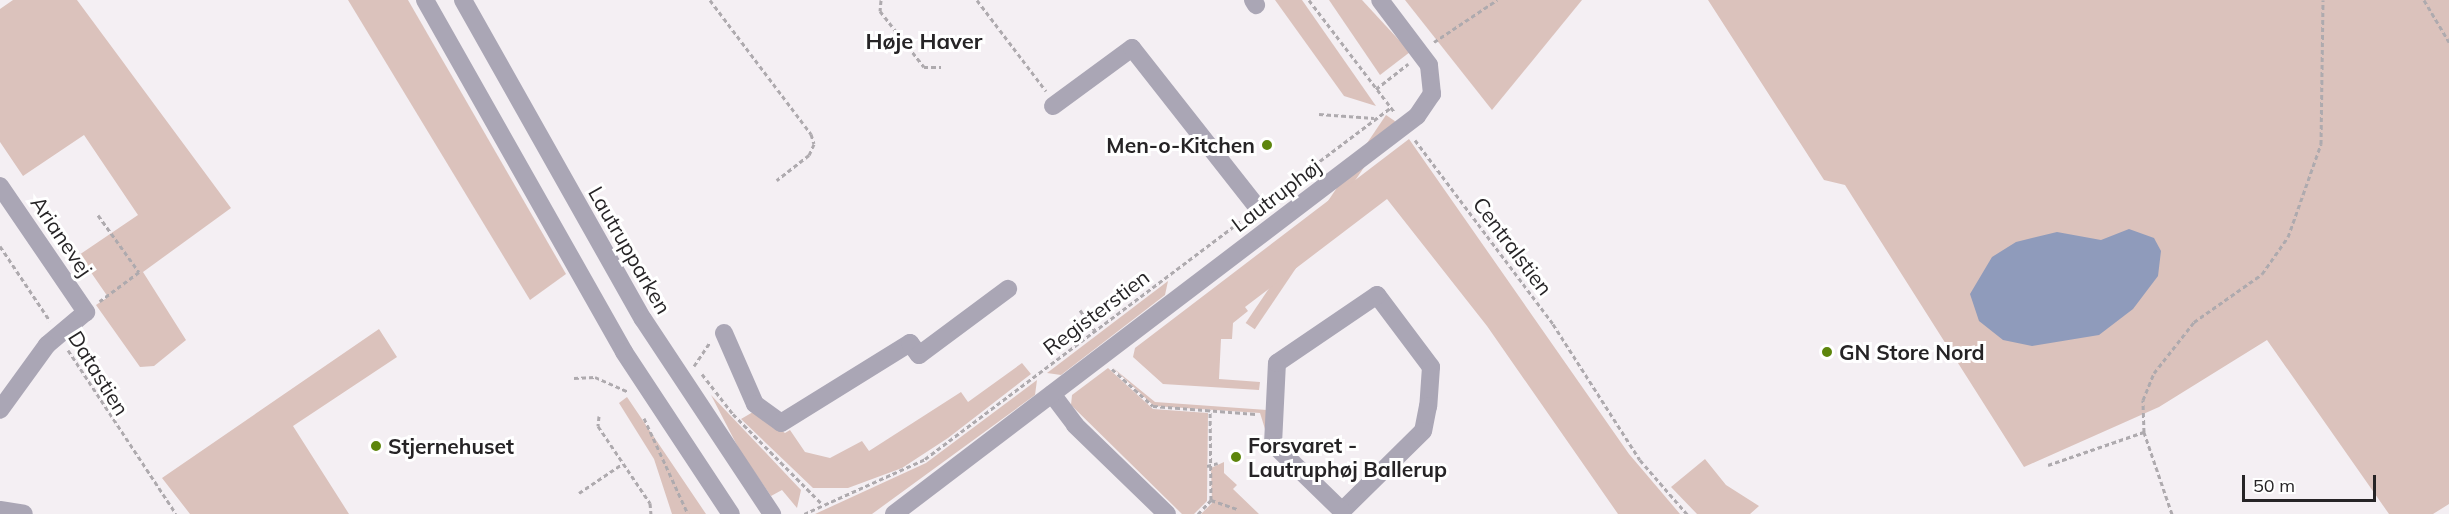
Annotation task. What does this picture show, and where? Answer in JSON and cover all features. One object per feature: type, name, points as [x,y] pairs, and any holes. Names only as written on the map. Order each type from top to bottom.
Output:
[{"type":"street","points":[[425,0],[624,352],[731,514]]},
{"type":"street","name":"Lautrupparken","points":[[463,0],[683,383],[772,514]]},
{"type":"street","name":"Lautruphøj","points":[[894,514],[1404,127],[1432,94],[1433,77],[1423,51],[1380,0]]},
{"type":"street","points":[[1054,105],[1132,48],[1258,208]]},
{"type":"street","name":"Arianevej","points":[[0,186],[86,312]]},
{"type":"street","points":[[724,333],[755,404],[781,423],[910,343],[919,355],[1008,289]]},
{"type":"street","points":[[1377,295],[1431,368],[1428,406],[1423,431],[1342,511],[1273,444],[1277,363],[1377,295]]},
{"type":"street","points":[[0,410],[19,377],[58,334],[86,312]]},
{"type":"street","points":[[1052,394],[1075,425],[1167,514]]},
{"type":"street","points":[[0,510],[24,514]]},
{"type":"path","points":[[710,0],[811,134],[814,144],[809,154],[777,180]]},
{"type":"path","points":[[881,0],[880,11],[924,67],[941,67]]},
{"type":"path","points":[[977,0],[1054,105]]},
{"type":"path","name":"Centralstien","points":[[1309,0],[1552,324],[1640,460],[1687,514]]},
{"type":"path","points":[[2172,514],[2144,432],[2143,400],[2161,364],[2194,322],[2262,274],[2289,237],[2321,144],[2323,0]]},
{"type":"path","points":[[2424,0],[2449,42]]},
{"type":"path","name":"Registerstien","points":[[804,514],[821,503],[925,459],[1390,108]]},
{"type":"path","points":[[1319,114],[1376,118]]},
{"type":"path","points":[[86,312],[138,272],[98,215]]},
{"type":"path","name":"Datastien","points":[[0,246],[176,514]]},
{"type":"path","points":[[1080,310],[1095,331]]},
{"type":"path","points":[[683,383],[717,332],[724,333]]},
{"type":"path","points":[[1101,357],[1153,406],[1262,415],[1260,426]]},
{"type":"path","points":[[695,365],[733,414],[821,503]]},
{"type":"path","points":[[574,378],[595,377],[629,392],[635,402]]},
{"type":"path","points":[[640,411],[688,514]]},
{"type":"path","points":[[1198,514],[1211,500],[1207,466],[1210,411]]},
{"type":"path","points":[[598,416],[598,426],[650,503],[651,514]]},
{"type":"path","points":[[2048,465],[2144,432]]},
{"type":"path","points":[[579,494],[623,463]]},
{"type":"path","points":[[1207,466],[1218,463]]},
{"type":"path","points":[[1211,500],[1237,510]]},
{"type":"shaded area","points":[[13,0],[77,0],[231,208],[143,272],[186,340],[154,366],[140,367],[96,305],[108,297],[79,255],[138,215],[84,135],[23,176],[0,142],[0,9]]},
{"type":"shaded area","points":[[348,0],[408,0],[566,274],[530,300]]},
{"type":"shaded area","points":[[1275,0],[1302,0],[1376,106],[1344,96]]},
{"type":"shaded area","points":[[1329,0],[1362,0],[1410,52],[1380,75]]},
{"type":"shaded area","points":[[1405,0],[1582,0],[1492,110]]},
{"type":"shaded area","points":[[1708,0],[2449,0],[2449,504],[2433,514],[2389,514],[2267,340],[2159,407],[2024,467],[1845,185],[1824,180]]},
{"type":"shaded area","points":[[1386,115],[1395,121],[1255,329],[1246,323]]},
{"type":"shaded area","points":[[1409,139],[1629,454],[1680,514],[1618,514],[1487,326],[1387,199],[1245,307],[1248,311],[1233,323],[1232,339],[1221,339],[1219,379],[1260,382],[1259,390],[1163,384],[1133,357],[1135,348]]},
{"type":"shaded area","points":[[1168,281],[1165,295],[1061,375],[1047,373]]},
{"type":"shaded area","points":[[379,329],[397,357],[293,426],[349,514],[190,514],[162,478]]},
{"type":"shaded area","points":[[1022,363],[1031,374],[948,438],[902,468],[848,488],[813,488],[741,419],[753,412],[785,433],[790,430],[805,452],[830,458],[862,441],[869,451],[961,392],[968,402]]},
{"type":"shaded area","points":[[1112,367],[1155,402],[1267,410],[1265,429],[1260,413],[1154,406]]},
{"type":"shaded area","points":[[1108,368],[1153,409],[1208,413],[1207,501],[1194,514],[1182,514],[1071,405],[1072,395]]},
{"type":"shaded area","points":[[1037,380],[1035,395],[872,514],[815,514],[926,463]]},
{"type":"shaded area","points":[[711,395],[801,490],[797,508],[782,490],[771,496],[740,451]]},
{"type":"shaded area","points":[[627,397],[706,514],[672,514],[654,459],[619,403]]},
{"type":"shaded area","points":[[1705,459],[1726,485],[1759,506],[1750,514],[1697,514],[1671,487]]},
{"type":"shaded area","points":[[1224,462],[1224,473],[1237,485],[1233,489],[1259,514],[1201,514],[1212,503],[1211,468]]},
{"type":"water","points":[[2129,229],[2154,238],[2161,251],[2158,276],[2133,309],[2099,335],[2032,346],[2003,340],[1979,321],[1970,294],[1992,257],[2016,242],[2057,232],[2101,240]]},
{"type":"place","name":"Men-o-Kitchen","points":[[1267,145]]},
{"type":"place","name":"GN Store Nord","points":[[1827,352]]},
{"type":"place","name":"Stjernehuset","points":[[376,446]]},
{"type":"place","name":"Forsvaret - Lautruphøj Ballerup","points":[[1236,457]]},
{"type":"district","name":"Høje Haver","points":[[924,42]]}]
